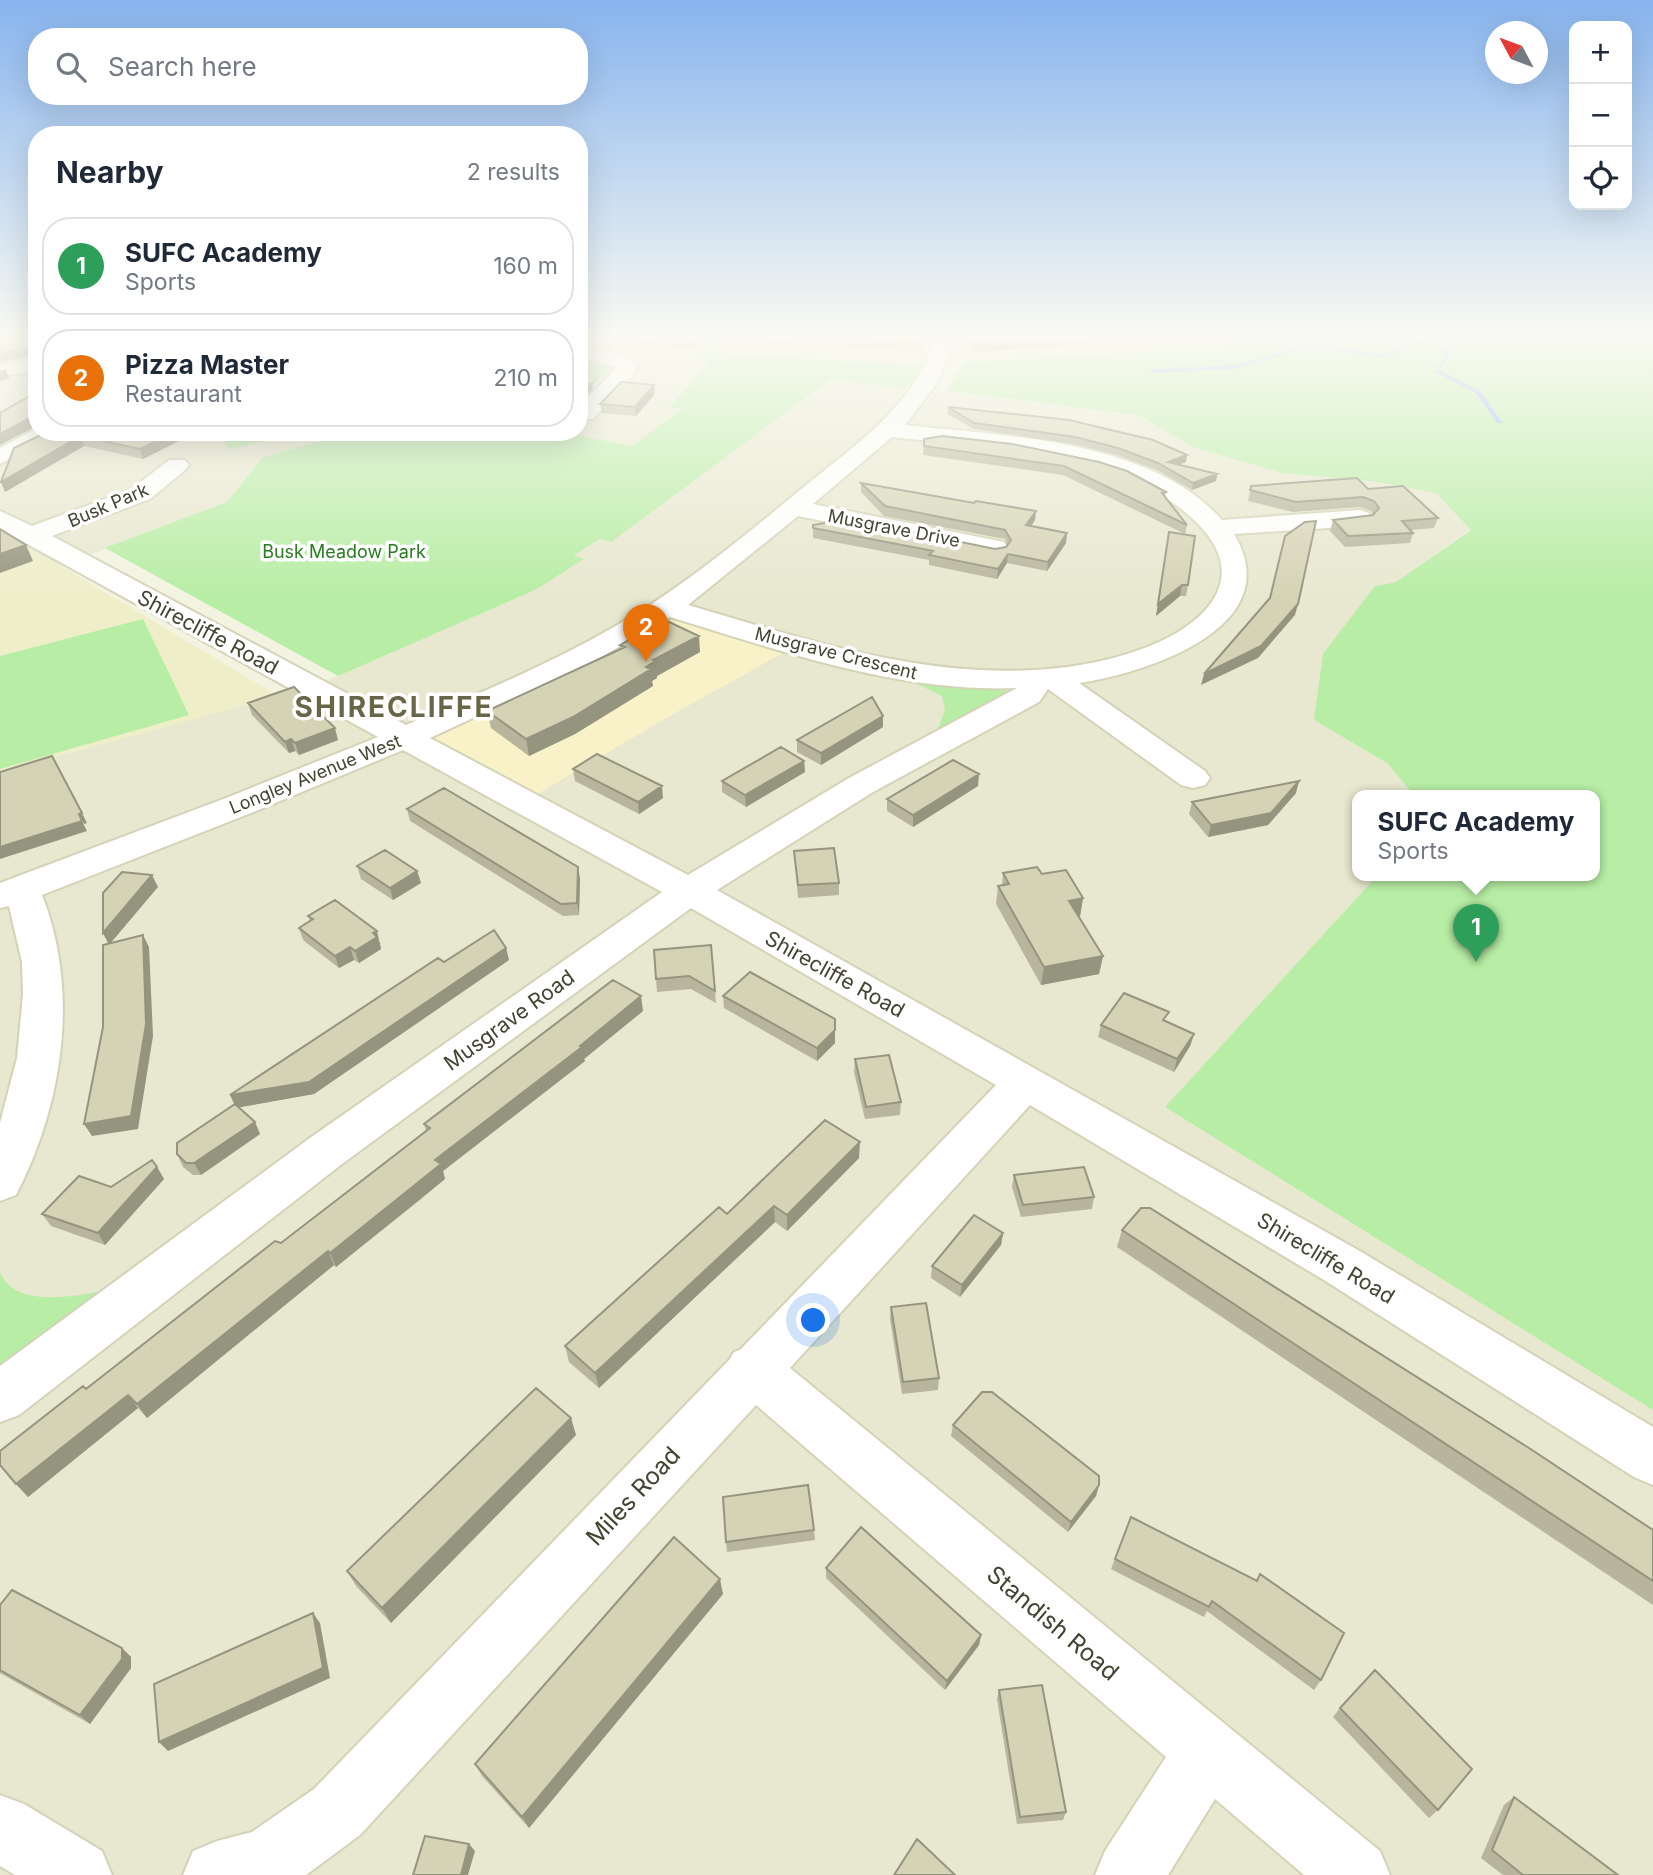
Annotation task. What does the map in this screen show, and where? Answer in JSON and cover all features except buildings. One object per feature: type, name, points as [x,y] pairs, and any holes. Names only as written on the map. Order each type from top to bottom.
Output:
[{"type":"street","name":"Longley Avenue West","points":[[11,893],[404,738],[600,645],[666,607],[793,508],[893,424]]},
{"type":"street","name":"Musgrave Crescent","points":[[666,607],[883,669],[928,677],[1045,678],[1097,671],[1143,659],[1202,627],[1220,609],[1230,590],[1234,572],[1233,555],[1218,528],[1196,508],[1167,489],[1102,462],[1027,447],[888,430]]},
{"type":"street","points":[[0,457],[29,441]]},
{"type":"street","name":"Busk Park","points":[[32,535],[141,494],[177,464]]},
{"type":"street","name":"Musgrave Drive","points":[[793,508],[995,548]]},
{"type":"street","points":[[1218,528],[1360,518]]},
{"type":"street","name":"Shirecliffe Road","points":[[0,519],[689,891],[1026,1082],[1341,1265],[1653,1458]]},
{"type":"street","points":[[1045,678],[1193,778]]},
{"type":"street","name":"Musgrave Road","points":[[0,1397],[326,1151],[689,891],[861,785],[1028,695],[1045,678]]},
{"type":"street","points":[[0,1182],[33,1085],[44,1023],[43,976],[36,931],[11,893]]},
{"type":"street","name":"Miles Road","points":[[251,1870],[337,1812],[752,1369],[1026,1082]]},
{"type":"street","name":"Standish Road","points":[[752,1369],[1356,1875]]},
{"type":"street","points":[[1129,1875],[1208,1752]]},
{"type":"street","points":[[0,1828],[78,1875]]},
{"type":"shaded area","points":[[0,424],[28,424],[28,441],[224,441],[231,450],[264,441],[322,441],[263,457],[227,502],[61,566],[0,533]]},
{"type":"shaded area","points":[[588,424],[661,424],[631,446],[588,438]]},
{"type":"shaded area","points":[[769,424],[1154,424],[1193,447],[1437,493],[1471,529],[1396,582],[1375,586],[1314,720],[1387,763],[1410,790],[1352,790],[1352,881],[1372,881],[1165,1107],[1653,1410],[1653,1875],[0,1875],[0,772],[278,696],[283,700],[535,590],[583,559],[573,555],[600,539],[611,542]],"holes":[[[666,607],[659,722],[638,735]]]},
{"type":"shaded area","points":[[0,533],[61,566],[278,696],[0,772]]},
{"type":"shaded area","points":[[666,607],[797,645],[524,802],[404,738]]},
{"type":"green space","name":"Busk Meadow Park","points":[[661,424],[770,424],[611,542],[600,539],[574,555],[584,559],[535,590],[338,676],[105,548],[227,502],[263,457],[321,441],[588,441],[588,437],[632,446]]},
{"type":"green space","points":[[1154,424],[1653,424],[1653,1410],[1165,1107],[1372,881],[1600,881],[1600,790],[1410,790],[1387,763],[1314,720],[1323,654],[1375,586],[1396,582],[1471,530],[1436,493],[1372,481],[1282,473],[1193,447]]},
{"type":"green space","points":[[224,441],[264,441],[230,450]]},
{"type":"green space","points":[[143,619],[189,715],[0,769],[0,656]]},
{"type":"green space","points":[[913,682],[1005,688],[1009,695],[937,731],[945,710],[942,696]]},
{"type":"green space","points":[[0,1272],[8,1284],[20,1292],[35,1296],[70,1296],[118,1288],[0,1377]]},
{"type":"place","name":"Pizza Master","points":[[646,662]]},
{"type":"place","name":"SUFC Academy","points":[[1476,962]]},
{"type":"district","name":"SHIRECLIFFE","points":[[394,707]]}]
